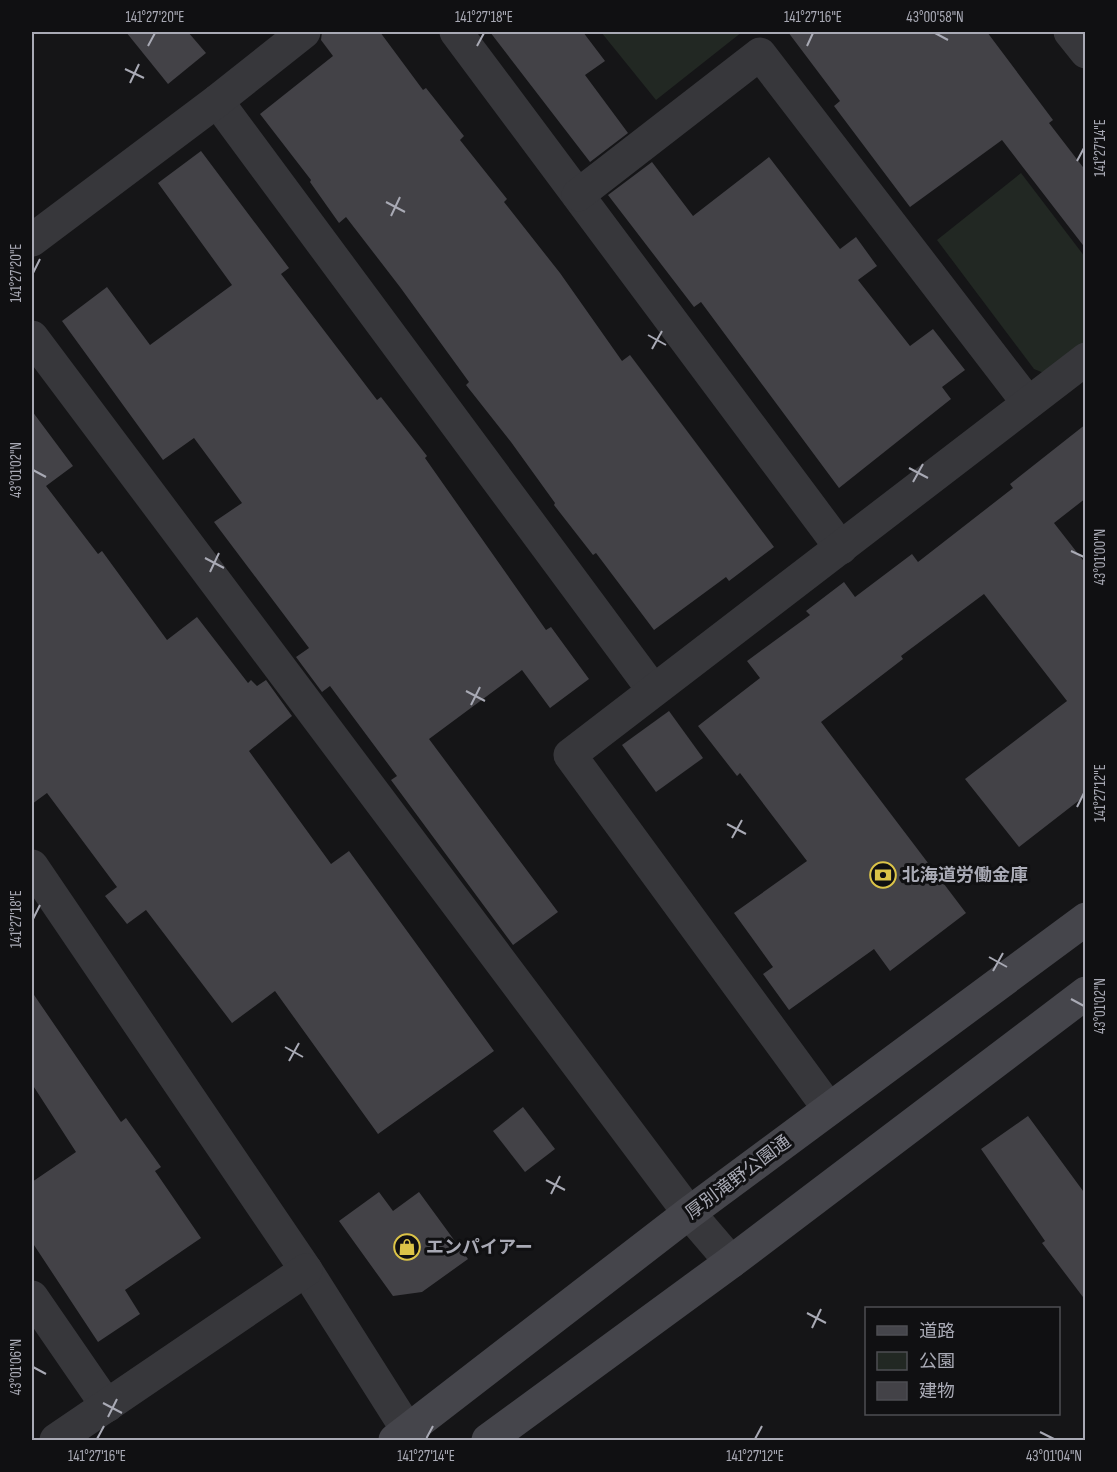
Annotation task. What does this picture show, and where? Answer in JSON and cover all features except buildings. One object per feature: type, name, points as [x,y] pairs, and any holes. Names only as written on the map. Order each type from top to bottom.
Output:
[{"type":"main road","name":"厚別滝野公園通","points":[[406,1437],[689,1213],[1086,919]]},
{"type":"main road","points":[[488,1440],[731,1262],[1086,993]]},
{"type":"street","points":[[32,240],[217,101],[304,32]]},
{"type":"street","points":[[456,32],[841,548]]},
{"type":"street","points":[[1070,32],[1086,52]]},
{"type":"street","points":[[578,195],[760,54],[1028,403]]},
{"type":"street","points":[[217,101],[653,690]]},
{"type":"street","points":[[32,337],[689,1213],[731,1262]]},
{"type":"street","points":[[830,1108],[570,754],[1086,359]]},
{"type":"street","points":[[32,866],[306,1270],[406,1437]]},
{"type":"street","points":[[56,1440],[306,1270]]},
{"type":"street","points":[[32,1297],[107,1406]]},
{"type":"green space","points":[[601,32],[742,32],[656,100]]},
{"type":"green space","points":[[1021,173],[1085,257],[1085,345],[1049,375],[1034,369],[937,240]]},
{"type":"place","name":"北海道労働金庫","points":[[883,875]]},
{"type":"place","name":"エンパイアー","points":[[407,1247]]}]
